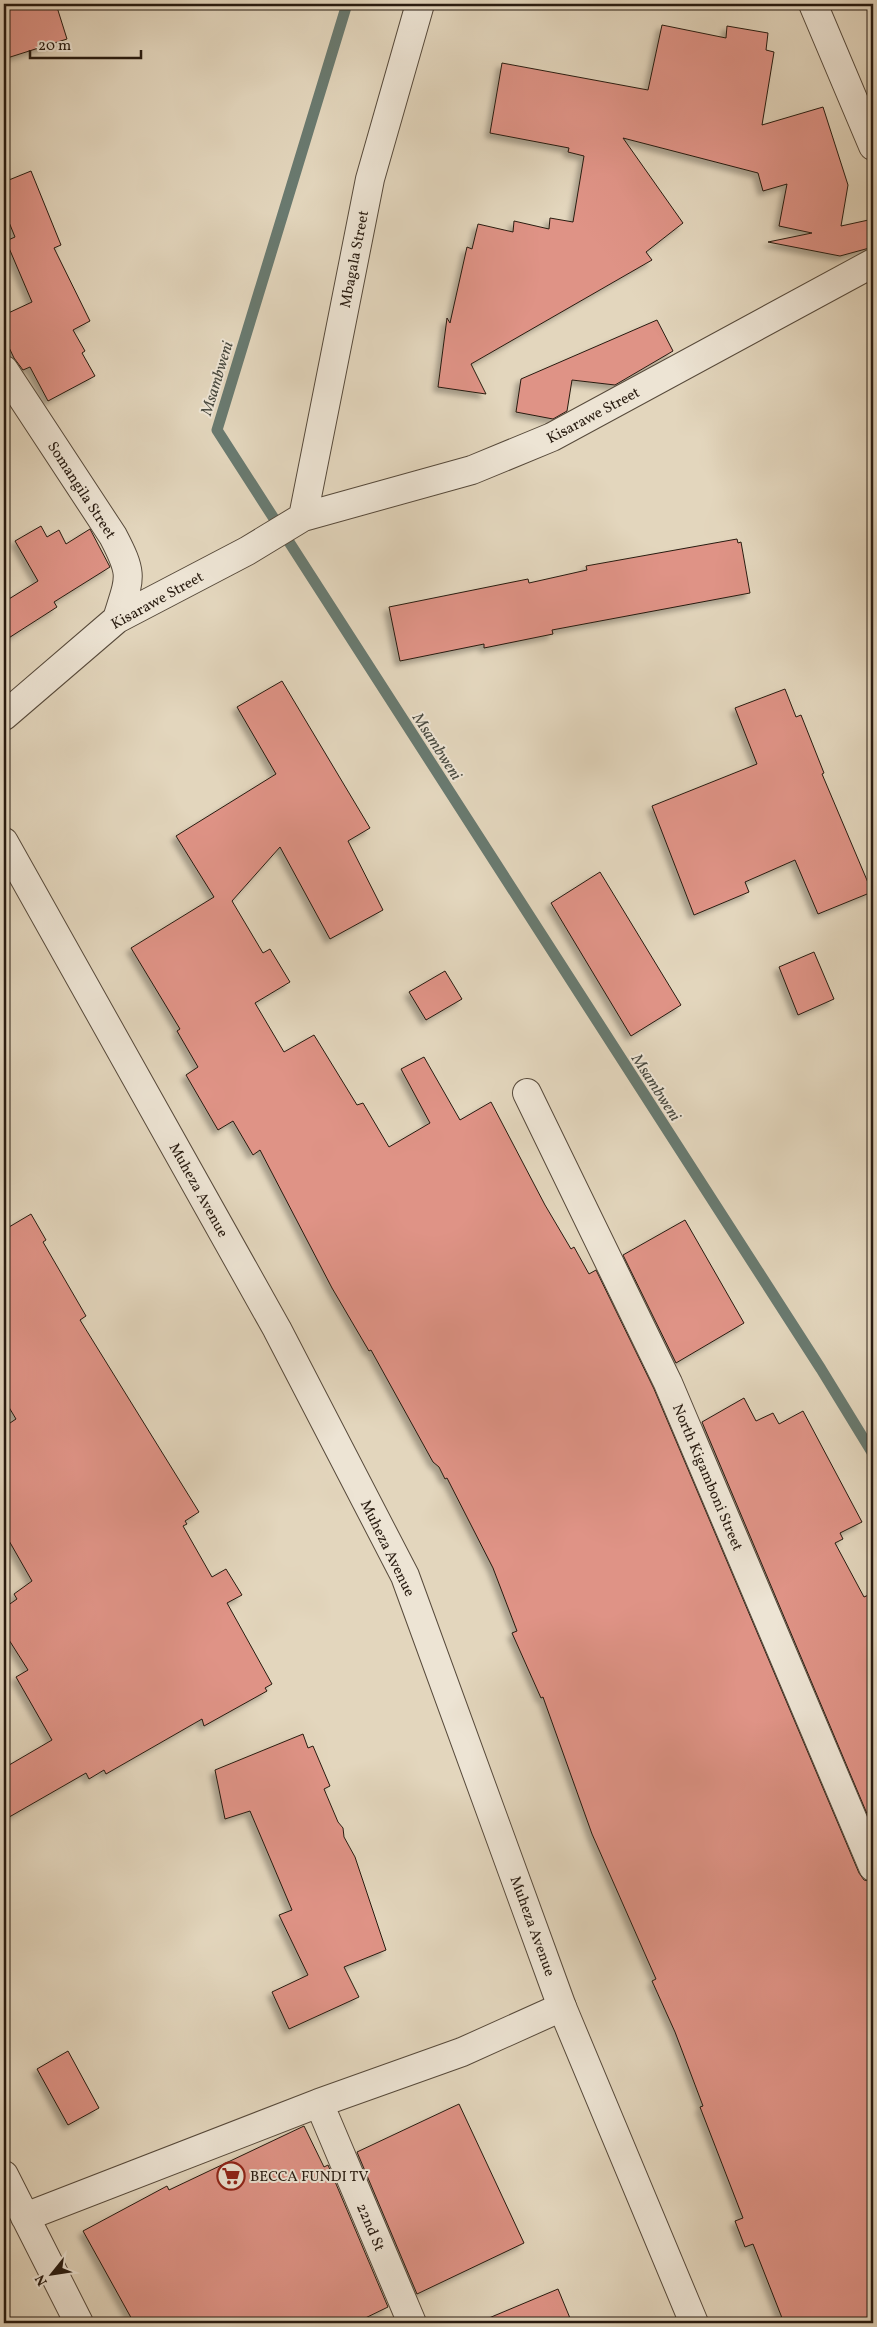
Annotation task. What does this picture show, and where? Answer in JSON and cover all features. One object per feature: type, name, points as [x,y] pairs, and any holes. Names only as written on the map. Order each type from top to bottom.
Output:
[{"type":"street","name":"Mbagala Street","points":[[299,520],[370,179],[420,4]]},
{"type":"street","points":[[812,4],[873,146]]},
{"type":"street","name":"Kisarawe Street","points":[[4,716],[117,619],[247,551],[299,520],[472,470],[552,437],[873,263]]},
{"type":"street","name":"Somangila Street","points":[[4,370],[113,536],[126,560],[130,579],[117,619]]},
{"type":"street","name":"Muheza Avenue","points":[[7,856],[277,1329],[405,1576],[562,2007],[694,2323]]},
{"type":"street","name":"North Kigamboni Street","points":[[527,1093],[668,1383],[873,1867]]},
{"type":"street","points":[[25,2217],[319,2103],[462,2052],[562,2007]]},
{"type":"street","name":"22nd St","points":[[319,2103],[412,2323]]},
{"type":"street","points":[[4,2175],[79,2323]]},
{"type":"building","points":[[4,4],[56,4],[67,39],[4,59]]},
{"type":"building","points":[[662,25],[726,38],[727,26],[768,33],[766,50],[774,52],[762,125],[823,107],[848,185],[841,226],[873,219],[873,247],[840,256],[768,242],[812,233],[779,226],[787,184],[763,191],[758,173],[623,138],[683,223],[646,252],[652,260],[471,364],[486,394],[438,387],[447,318],[450,323],[467,247],[472,249],[478,224],[513,232],[514,221],[549,229],[550,218],[573,222],[584,156],[568,152],[569,148],[490,133],[502,63],[648,90]]},
{"type":"building","points":[[31,171],[61,245],[54,248],[90,321],[73,330],[85,351],[82,353],[95,376],[48,401],[30,367],[23,370],[14,358],[4,337],[4,315],[32,302],[6,241],[15,237],[4,210],[4,182]]},
{"type":"building","points":[[657,320],[673,351],[615,385],[572,380],[567,411],[553,419],[516,412],[521,379]]},
{"type":"building","points":[[41,526],[47,537],[59,530],[66,544],[90,529],[110,567],[54,602],[57,607],[4,641],[4,602],[38,581],[15,541]]},
{"type":"building","points":[[737,539],[738,543],[741,542],[750,593],[552,630],[553,634],[484,648],[484,644],[400,661],[389,607],[528,579],[529,583],[587,570],[586,566]]},
{"type":"building","points":[[282,681],[370,828],[348,841],[383,910],[330,939],[280,847],[232,901],[263,953],[270,949],[290,982],[255,1003],[284,1052],[314,1035],[357,1105],[363,1103],[389,1147],[430,1123],[401,1069],[424,1057],[460,1120],[491,1102],[545,1205],[571,1249],[574,1247],[589,1274],[596,1270],[654,1389],[859,1873],[864,1880],[873,1882],[873,2323],[784,2323],[753,2244],[745,2247],[735,2221],[743,2218],[700,2107],[703,2106],[675,2032],[652,1981],[656,1979],[592,1834],[543,1697],[541,1698],[512,1633],[517,1631],[493,1568],[447,1478],[445,1479],[439,1467],[433,1462],[371,1350],[369,1351],[332,1288],[260,1150],[253,1155],[233,1121],[218,1130],[186,1075],[198,1067],[177,1031],[180,1029],[131,948],[214,897],[176,836],[276,774],[237,707]]},
{"type":"building","points":[[785,689],[796,717],[801,715],[824,773],[822,774],[872,892],[818,914],[795,860],[745,882],[749,892],[694,915],[652,806],[757,764],[735,708]]},
{"type":"building","points":[[600,872],[681,1005],[631,1036],[551,903]]},
{"type":"building","points":[[814,952],[834,999],[798,1015],[779,967]]},
{"type":"building","points":[[445,971],[462,999],[426,1020],[409,992]]},
{"type":"building","points":[[31,1214],[46,1240],[43,1242],[86,1316],[80,1320],[199,1512],[185,1521],[187,1524],[183,1526],[212,1577],[226,1569],[242,1595],[227,1603],[272,1684],[265,1688],[267,1691],[204,1726],[202,1719],[106,1774],[104,1770],[89,1779],[86,1773],[4,1820],[4,1768],[52,1740],[16,1677],[28,1670],[4,1632],[4,1608],[17,1599],[14,1594],[32,1581],[4,1532],[4,1427],[16,1419],[4,1399],[4,1230]]},
{"type":"building","points":[[685,1220],[744,1323],[676,1363],[623,1255]]},
{"type":"building","points":[[744,1398],[756,1421],[773,1413],[779,1424],[803,1411],[862,1522],[840,1533],[843,1539],[835,1543],[864,1597],[873,1593],[873,1828],[702,1422]]},
{"type":"building","points":[[303,1734],[308,1748],[313,1746],[330,1786],[324,1789],[338,1822],[343,1828],[344,1837],[355,1857],[386,1950],[344,1967],[359,1997],[289,2029],[272,1992],[308,1975],[279,1915],[292,1910],[250,1811],[225,1819],[215,1770]]},
{"type":"building","points":[[68,2051],[99,2108],[68,2125],[37,2069]]},
{"type":"building","points":[[459,2104],[524,2243],[417,2294],[357,2152]]},
{"type":"building","points":[[304,2126],[324,2167],[328,2165],[388,2307],[355,2323],[134,2323],[83,2231],[167,2186],[169,2190]]},
{"type":"building","points":[[558,2289],[572,2323],[477,2323]]},
{"type":"waterway","name":"Msambweni","points":[[347,4],[217,430],[821,1369],[873,1454]]},
{"type":"place","name":"BECCA FUNDI TV","points":[[231,2176]]}]
